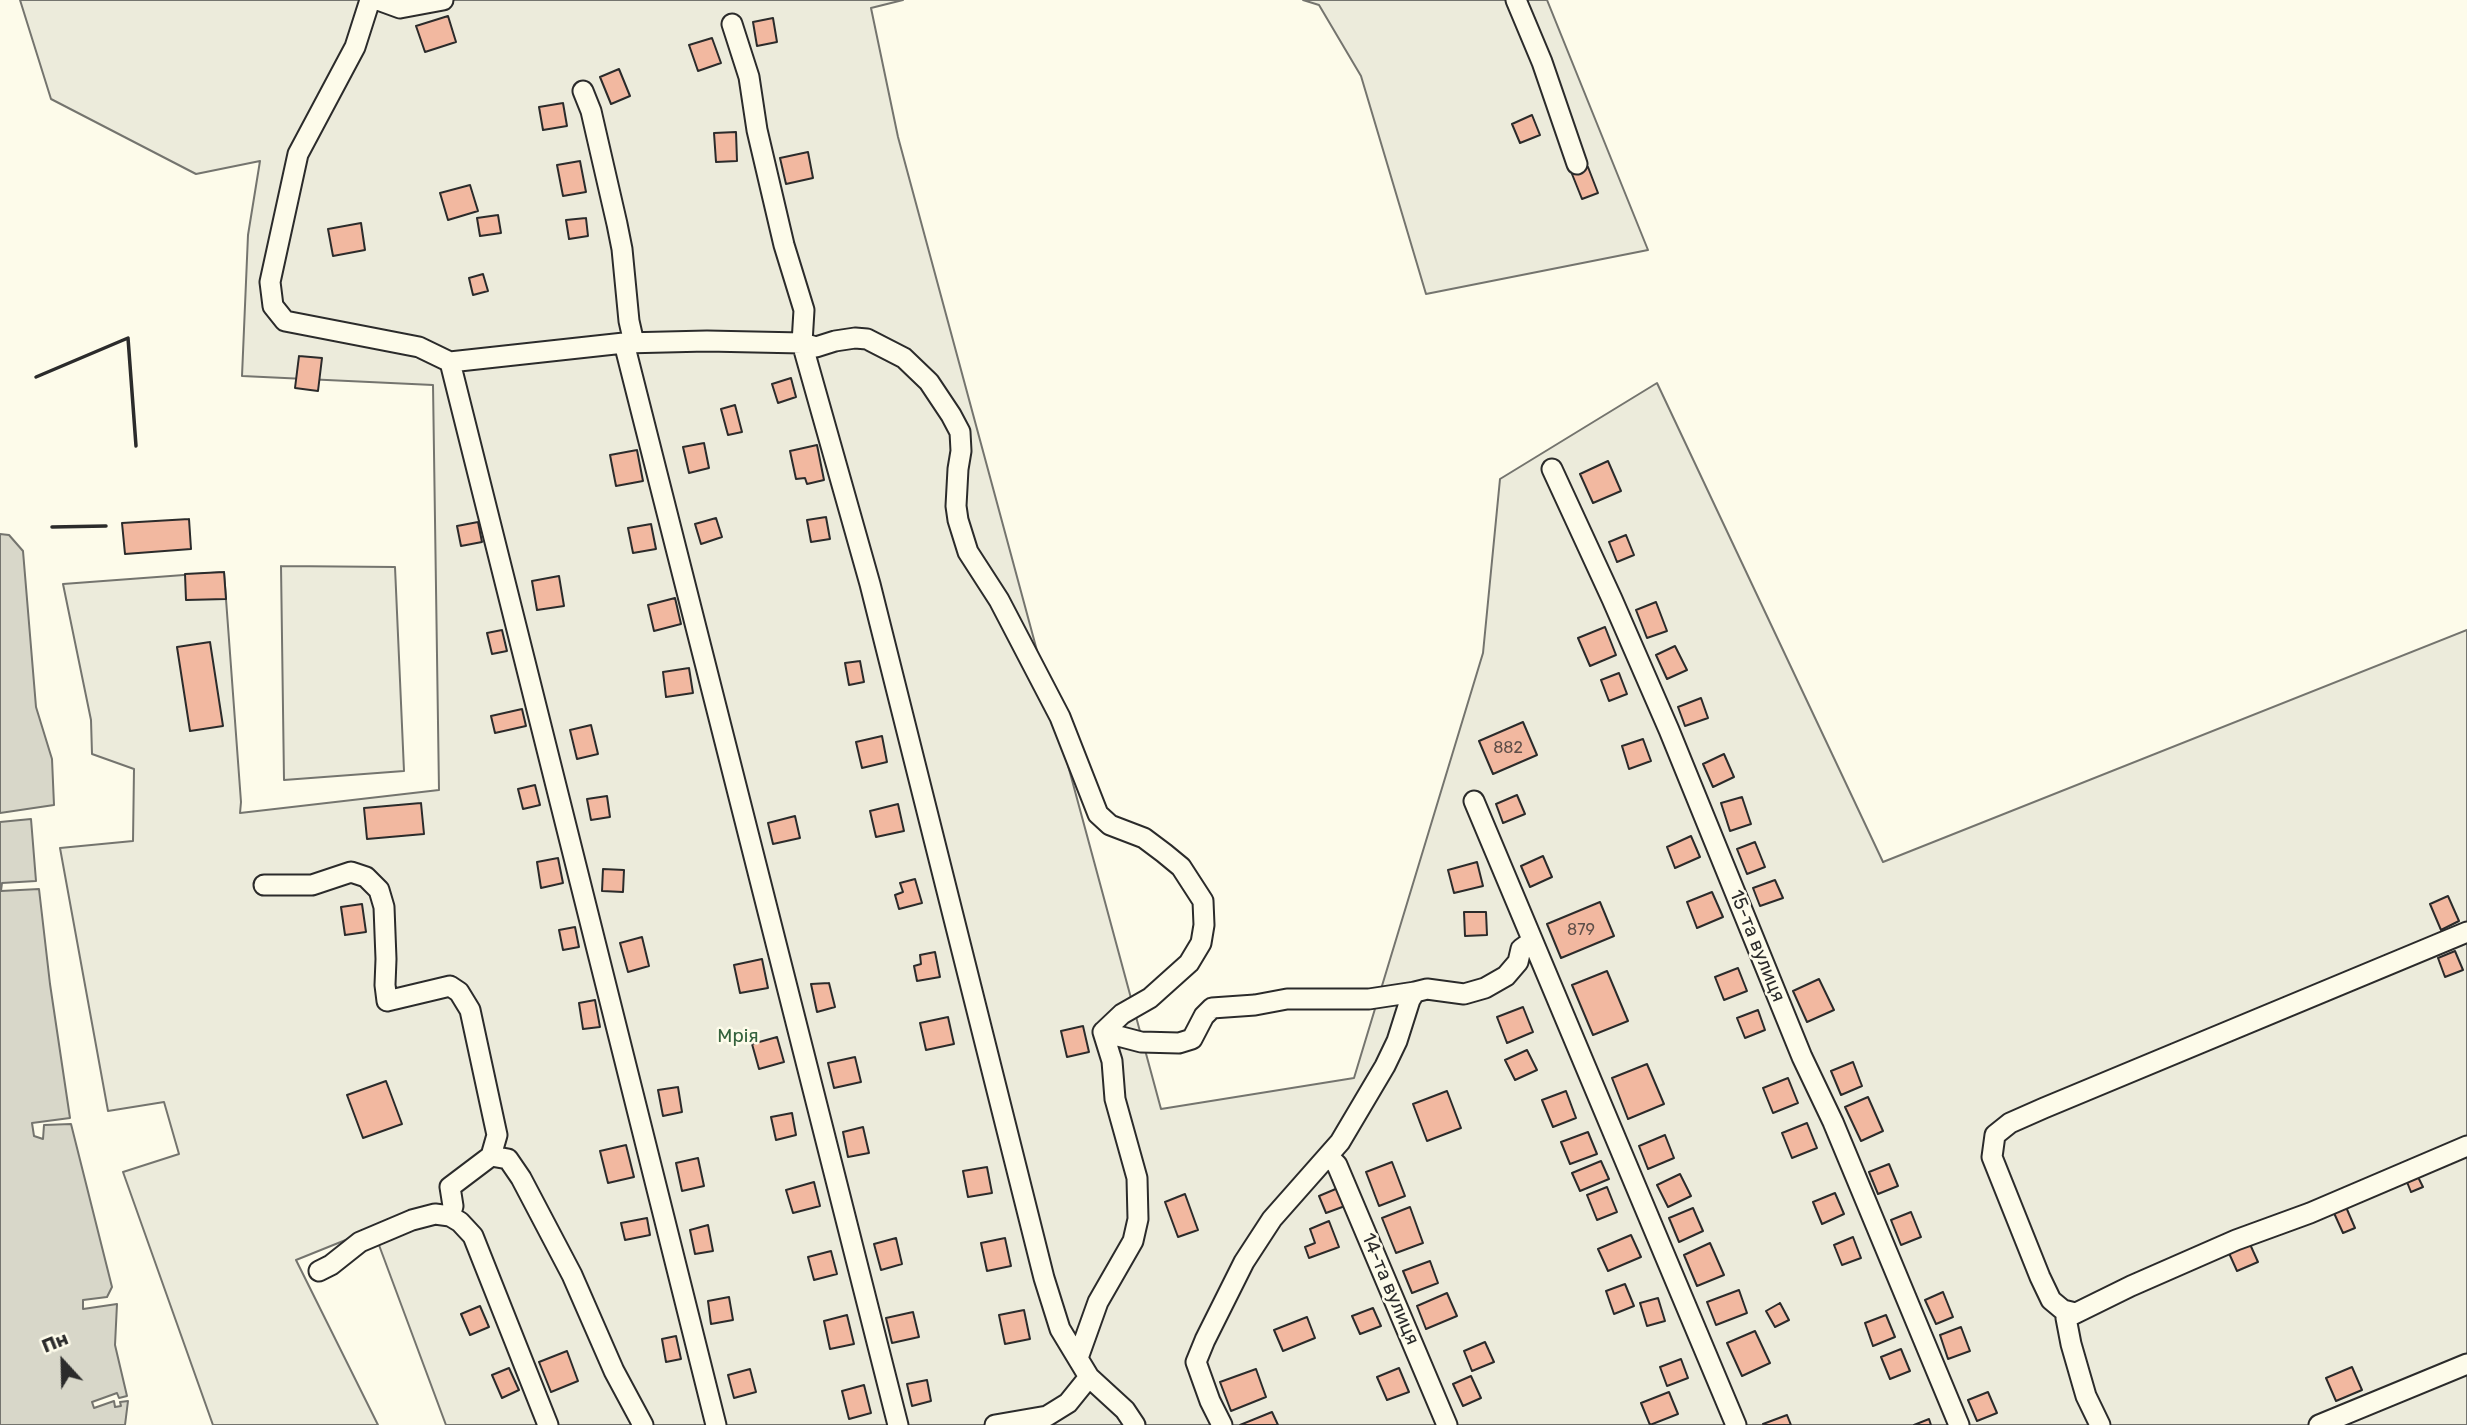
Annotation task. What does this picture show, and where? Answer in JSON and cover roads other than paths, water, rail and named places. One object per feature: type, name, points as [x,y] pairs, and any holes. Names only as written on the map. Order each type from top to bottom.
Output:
[{"type":"street","points":[[370,0],[355,47],[298,154],[270,282],[273,306],[285,321],[419,347],[450,362],[629,343],[802,343],[816,347],[835,341],[867,339],[904,358],[929,382],[960,432],[956,506],[968,552],[999,600],[1060,717],[1098,814],[1110,825],[1144,838],[1181,867],[1203,901],[1204,925],[1201,943],[1189,963],[1150,998],[1122,1014],[1103,1032]]},
{"type":"street","points":[[378,0],[400,8],[443,0]]},
{"type":"street","points":[[1516,0],[1542,62],[1577,164]]},
{"type":"street","points":[[732,24],[749,77],[757,130],[784,245],[804,310],[802,343],[870,584],[1044,1278],[1060,1329],[1089,1377],[1125,1410],[1135,1425]]},
{"type":"street","points":[[583,90],[591,111],[622,249],[629,343],[898,1425]]},
{"type":"street","points":[[450,362],[716,1425]]},
{"type":"street","name":"15-та вулиця","points":[[1552,469],[1668,730],[1802,1057],[1833,1122],[1959,1425]]},
{"type":"street","points":[[1474,801],[1736,1425]]},
{"type":"street","points":[[264,885],[312,885],[351,872],[366,877],[379,890],[384,907],[384,985],[387,1000],[450,986],[459,992],[470,1010],[497,1135],[491,1156],[450,1187],[453,1206],[450,1216]]},
{"type":"street","points":[[2075,1313],[2063,1310],[2051,1300],[2040,1276],[1992,1157],[1995,1135],[2010,1123],[2044,1108],[2467,932]]},
{"type":"street","points":[[1103,1032],[1141,1042],[1180,1043],[1192,1039],[1212,1007],[1287,999],[1369,999],[1427,989],[1464,993],[1485,988],[1506,976],[1518,962],[1521,949],[1532,942]]},
{"type":"street","points":[[1222,1425],[1196,1362],[1244,1262],[1272,1219],[1340,1142],[1385,1066],[1409,1000],[1415,992]]},
{"type":"street","points":[[1078,1358],[1098,1302],[1133,1241],[1138,1219],[1137,1178],[1115,1099],[1112,1061],[1103,1032]]},
{"type":"street","points":[[2101,1425],[2086,1396],[2066,1318],[2236,1240],[2310,1213],[2467,1146]]},
{"type":"street","points":[[491,1156],[508,1158],[521,1178],[572,1275],[614,1371],[643,1425]]},
{"type":"street","name":"14-та вулиця","points":[[1328,1156],[1337,1165],[1447,1425]]},
{"type":"street","points":[[319,1271],[331,1265],[360,1241],[412,1220],[435,1214],[450,1216],[468,1228],[548,1425]]},
{"type":"street","points":[[2319,1425],[2467,1364]]},
{"type":"street","points":[[996,1425],[1047,1416],[1068,1403],[1089,1377]]},
{"type":"park label","name":"Мрія","points":[[738,1037]]}]
